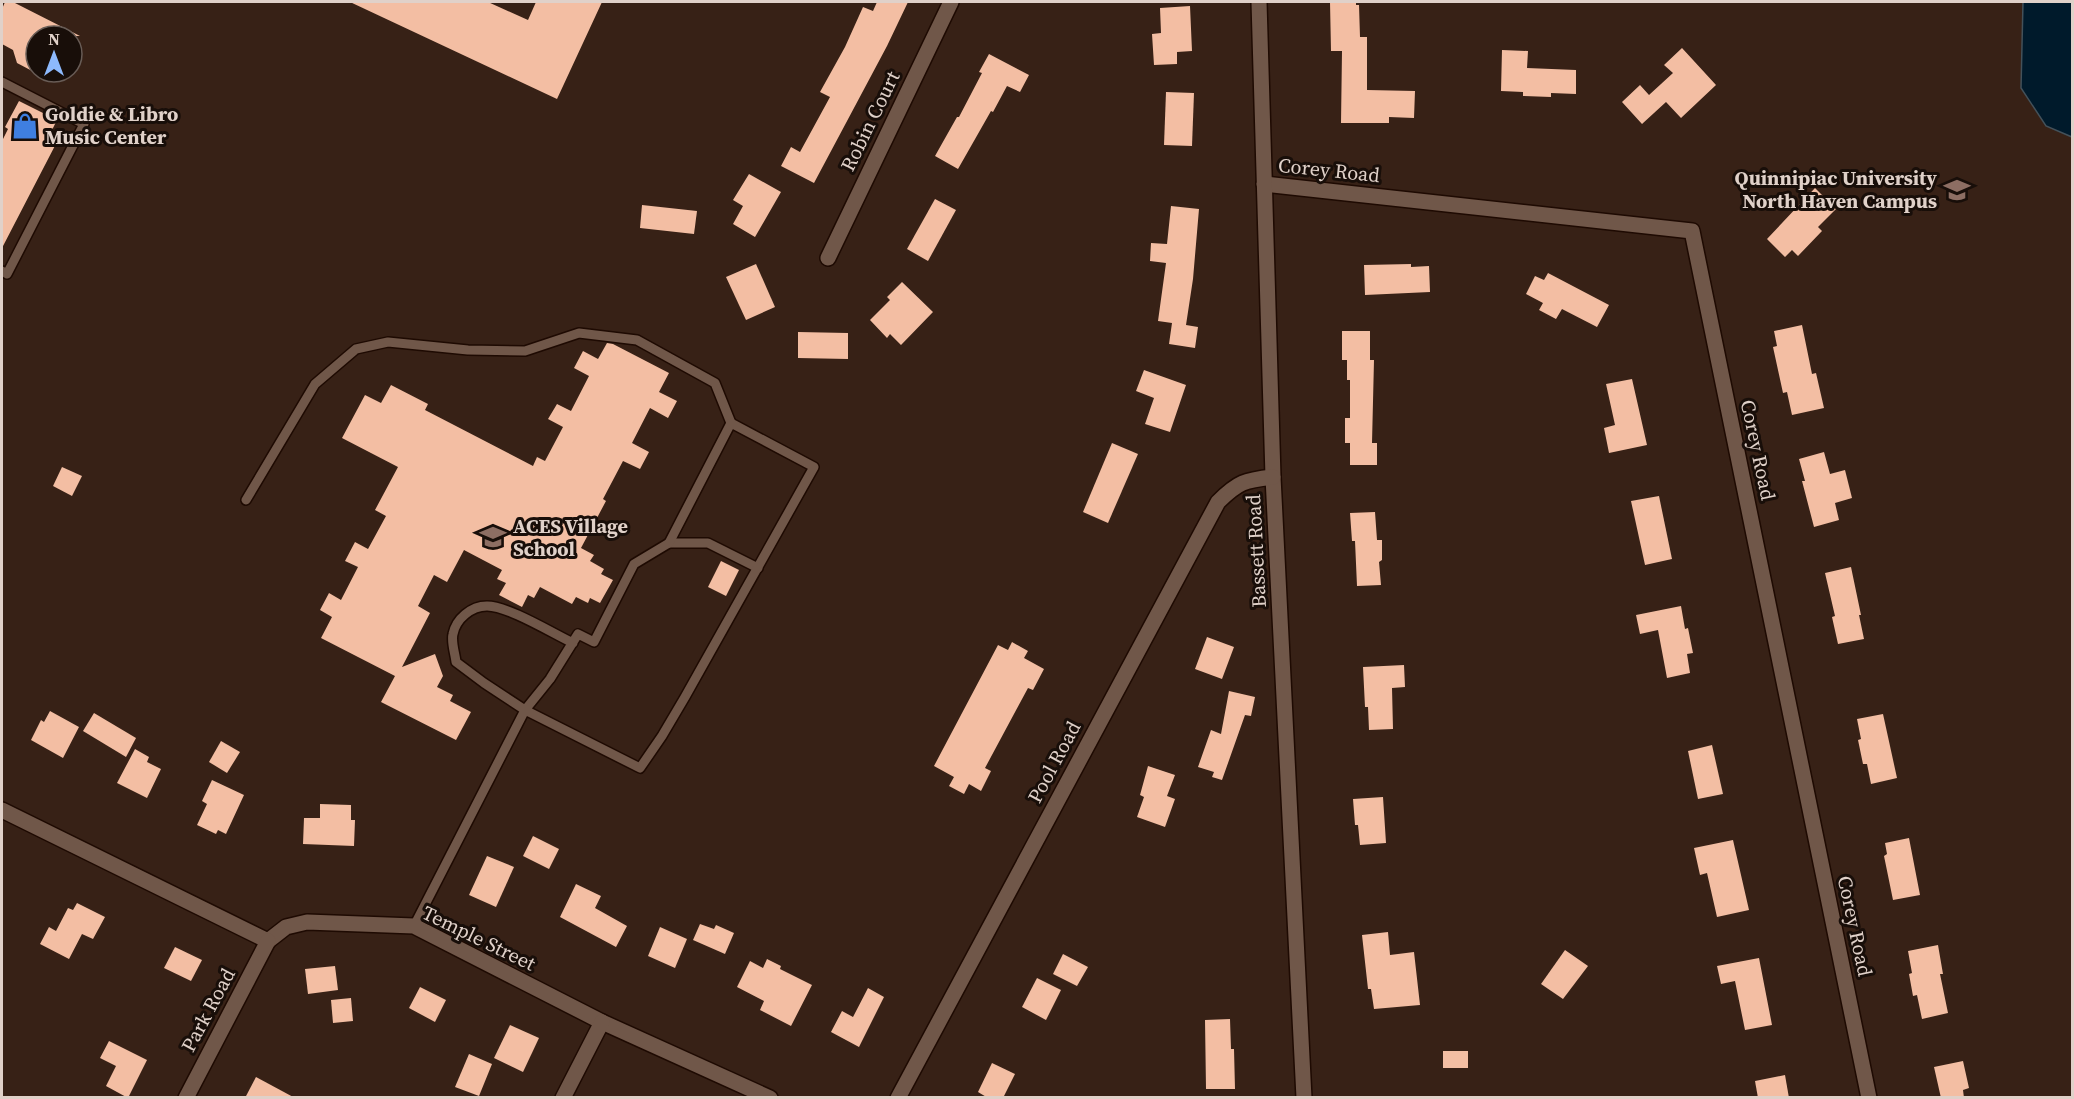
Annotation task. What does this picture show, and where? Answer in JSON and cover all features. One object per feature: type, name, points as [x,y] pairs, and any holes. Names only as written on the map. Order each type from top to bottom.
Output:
[{"type":"street","name":"Robin Court","points":[[828,258],[951,2]]},
{"type":"street","name":"Bassett Road","points":[[1259,2],[1273,477],[1304,1098]]},
{"type":"street","name":"Corey Road","points":[[1264,184],[1692,231],[1869,1098]]},
{"type":"street","name":"Pool Road","points":[[898,1098],[1218,502],[1233,487],[1250,479],[1273,477]]},
{"type":"street","points":[[2,810],[268,941]]},
{"type":"street","name":"Temple Street","points":[[268,941],[286,927],[307,922],[414,926],[603,1022],[770,1098]]},
{"type":"street","name":"Park Road","points":[[186,1098],[268,941]]},
{"type":"street","points":[[563,1098],[603,1022]]},
{"type":"lane","points":[[2,82],[84,124],[7,274],[2,271]]},
{"type":"lane","points":[[246,500],[315,384],[356,349],[388,342],[468,350],[525,351],[579,333],[637,340],[716,383],[731,423],[814,467],[673,716],[640,768],[525,710],[484,683],[456,662],[453,636],[459,620],[470,611],[484,606],[500,608],[573,643]]},
{"type":"lane","points":[[669,543],[731,423]]},
{"type":"lane","points":[[414,926],[525,710],[550,679],[578,634],[594,642],[634,564],[669,543],[708,543],[758,568]]},
{"type":"water","points":[[2023,2],[2072,2],[2072,137],[2046,126],[2021,88]]},
{"type":"building","points":[[5,2],[13,2],[56,24],[24,24],[24,67],[17,63],[13,50],[2,44],[2,9]]},
{"type":"building","points":[[350,2],[488,2],[528,20],[536,2],[602,2],[557,99]]},
{"type":"building","points":[[877,2],[908,2],[814,183],[781,166],[791,147],[800,152],[830,97],[820,92],[845,47],[863,7],[873,11]]},
{"type":"building","points":[[1330,2],[1356,2],[1356,5],[1359,5],[1360,37],[1367,37],[1367,90],[1415,91],[1414,118],[1389,117],[1389,123],[1341,123],[1342,51],[1331,51]]},
{"type":"building","points":[[1190,6],[1192,51],[1177,52],[1177,64],[1154,65],[1152,34],[1161,33],[1160,8]]},
{"type":"building","points":[[1682,48],[1716,85],[1681,118],[1666,102],[1642,124],[1622,102],[1640,85],[1649,95],[1673,73],[1664,65]]},
{"type":"building","points":[[1502,50],[1528,51],[1527,68],[1576,70],[1576,94],[1551,93],[1551,97],[1523,96],[1523,92],[1501,91]]},
{"type":"building","points":[[989,54],[1029,75],[1020,92],[1007,86],[958,169],[935,156],[959,117],[982,73],[979,72]]},
{"type":"building","points":[[1166,92],[1194,93],[1192,146],[1164,145]]},
{"type":"building","points":[[19,101],[57,120],[51,132],[60,136],[2,248],[2,141],[8,129],[5,127]]},
{"type":"building","points":[[749,174],[781,192],[755,237],[733,224],[743,206],[733,200]]},
{"type":"building","points":[[1815,188],[1836,209],[1818,227],[1822,231],[1798,256],[1792,250],[1785,257],[1767,239]]},
{"type":"building","points":[[935,199],[956,210],[928,261],[907,249]]},
{"type":"building","points":[[642,205],[697,211],[694,234],[640,228]]},
{"type":"building","points":[[1171,206],[1199,209],[1193,279],[1186,325],[1198,327],[1195,348],[1169,344],[1172,323],[1158,321],[1166,263],[1150,261],[1151,243],[1167,244]]},
{"type":"building","points":[[756,264],[775,307],[746,320],[726,277]]},
{"type":"building","points":[[1411,264],[1411,267],[1429,266],[1430,292],[1365,295],[1364,265]]},
{"type":"building","points":[[1548,273],[1609,305],[1597,327],[1562,309],[1556,319],[1539,310],[1543,303],[1526,294],[1535,276],[1544,280]]},
{"type":"building","points":[[902,282],[933,312],[901,345],[890,334],[887,338],[870,320],[890,300],[887,297]]},
{"type":"building","points":[[1802,325],[1812,374],[1816,373],[1824,408],[1792,415],[1787,392],[1783,393],[1773,347],[1777,346],[1774,331]]},
{"type":"building","points":[[1342,331],[1370,331],[1370,360],[1374,360],[1372,443],[1377,443],[1377,465],[1350,465],[1350,443],[1345,443],[1345,418],[1350,418],[1350,380],[1347,380],[1347,360],[1342,360]]},
{"type":"building","points":[[798,332],[848,333],[848,359],[798,358]]},
{"type":"building","points":[[607,343],[669,373],[659,392],[677,401],[668,418],[650,408],[632,443],[649,452],[640,469],[623,461],[603,499],[606,501],[581,548],[594,555],[590,561],[604,569],[601,574],[613,580],[600,603],[590,598],[588,603],[576,597],[572,604],[540,587],[534,598],[528,595],[522,607],[499,595],[506,583],[497,579],[502,570],[464,550],[447,582],[434,575],[418,606],[430,613],[402,667],[435,654],[443,676],[437,687],[453,695],[450,701],[471,712],[456,740],[381,702],[395,676],[321,638],[332,617],[320,610],[329,593],[341,600],[358,567],[345,561],[355,542],[368,549],[386,516],[375,510],[398,467],[342,438],[365,395],[381,403],[391,385],[428,404],[425,410],[533,466],[537,457],[545,461],[563,427],[548,419],[557,404],[571,411],[589,376],[574,368],[583,351],[598,359]]},
{"type":"building","points":[[1144,370],[1186,385],[1170,432],[1145,424],[1154,398],[1136,391]]},
{"type":"building","points":[[1632,379],[1647,445],[1609,453],[1604,428],[1615,425],[1606,384]]},
{"type":"building","points":[[1112,443],[1138,454],[1108,523],[1083,512]]},
{"type":"building","points":[[1824,452],[1830,474],[1845,470],[1852,498],[1835,503],[1839,520],[1814,527],[1802,481],[1805,481],[1799,459]]},
{"type":"building","points":[[62,467],[82,476],[72,496],[53,486]]},
{"type":"building","points":[[1659,496],[1672,559],[1645,565],[1631,501]]},
{"type":"building","points":[[1375,512],[1377,540],[1382,540],[1382,560],[1379,562],[1381,585],[1357,586],[1355,541],[1352,541],[1350,513]]},
{"type":"building","points":[[721,561],[739,570],[726,596],[708,587]]},
{"type":"building","points":[[1851,567],[1864,639],[1838,644],[1832,617],[1835,616],[1825,573]]},
{"type":"building","points":[[1681,606],[1685,629],[1688,628],[1693,653],[1687,654],[1690,673],[1667,678],[1658,630],[1640,634],[1636,615]]},
{"type":"building","points":[[1207,637],[1234,647],[1222,679],[1195,669]]},
{"type":"building","points":[[1012,642],[1028,651],[1024,658],[1044,669],[1033,690],[1028,688],[985,768],[991,771],[981,791],[969,784],[964,794],[949,786],[954,777],[934,766],[998,645],[1008,650]]},
{"type":"building","points":[[1404,665],[1405,687],[1392,688],[1393,729],[1369,730],[1368,707],[1365,707],[1363,667]]},
{"type":"building","points":[[1229,691],[1255,697],[1251,716],[1245,715],[1222,780],[1212,777],[1214,772],[1198,767],[1211,730],[1221,734]]},
{"type":"building","points":[[50,711],[79,727],[63,758],[31,740],[41,720],[44,722]]},
{"type":"building","points":[[94,713],[136,738],[126,757],[83,731]]},
{"type":"building","points":[[1883,714],[1897,778],[1871,784],[1867,764],[1863,764],[1857,719]]},
{"type":"building","points":[[221,741],[240,752],[227,773],[209,762]]},
{"type":"building","points":[[1712,745],[1723,794],[1698,799],[1688,751]]},
{"type":"building","points":[[135,749],[149,757],[147,762],[161,769],[147,798],[117,783]]},
{"type":"building","points":[[1148,766],[1175,775],[1167,796],[1175,799],[1165,827],[1137,817],[1144,797],[1140,795]]},
{"type":"building","points":[[212,780],[244,795],[226,834],[218,830],[216,834],[197,825],[207,804],[202,801]]},
{"type":"building","points":[[1383,797],[1386,843],[1360,845],[1358,825],[1355,825],[1353,799]]},
{"type":"building","points":[[320,804],[351,805],[351,820],[355,820],[354,846],[303,844],[304,818],[320,818]]},
{"type":"building","points":[[533,836],[559,849],[549,869],[523,856]]},
{"type":"building","points":[[1909,838],[1920,895],[1893,900],[1884,856],[1887,854],[1885,843]]},
{"type":"building","points":[[1733,840],[1749,910],[1717,917],[1707,873],[1700,875],[1694,848]]},
{"type":"building","points":[[487,856],[514,867],[496,907],[469,895]]},
{"type":"building","points":[[576,884],[601,896],[595,908],[627,926],[616,947],[560,917]]},
{"type":"building","points":[[77,903],[105,917],[93,939],[82,934],[69,959],[40,944],[49,927],[56,931],[68,908],[73,910]]},
{"type":"building","points":[[700,924],[714,929],[716,925],[734,933],[725,954],[693,940]]},
{"type":"building","points":[[660,927],[687,939],[675,968],[648,956]]},
{"type":"building","points":[[1388,932],[1390,955],[1414,952],[1420,1005],[1374,1009],[1371,989],[1368,989],[1362,935]]},
{"type":"building","points":[[1938,945],[1943,974],[1940,974],[1948,1013],[1922,1019],[1917,995],[1913,996],[1908,951]]},
{"type":"building","points":[[175,947],[202,960],[191,981],[164,968]]},
{"type":"building","points":[[1565,950],[1588,966],[1563,999],[1541,984]]},
{"type":"building","points":[[1063,954],[1088,967],[1077,986],[1053,974]]},
{"type":"building","points":[[1759,958],[1772,1025],[1745,1030],[1735,981],[1721,984],[1717,966]]},
{"type":"building","points":[[767,959],[781,966],[780,969],[812,985],[791,1026],[760,1010],[764,1001],[737,987],[750,961],[763,968]]},
{"type":"building","points":[[335,966],[338,990],[308,994],[305,969]]},
{"type":"building","points":[[1037,978],[1061,990],[1046,1020],[1022,1007]]},
{"type":"building","points":[[420,987],[446,1000],[435,1022],[409,1008]]},
{"type":"building","points":[[868,988],[884,997],[859,1047],[831,1032],[842,1011],[853,1017]]},
{"type":"building","points":[[351,998],[353,1021],[333,1023],[331,1000]]},
{"type":"building","points":[[1230,1019],[1231,1049],[1234,1049],[1235,1089],[1206,1089],[1205,1020]]},
{"type":"building","points":[[510,1025],[539,1038],[523,1072],[494,1058]]},
{"type":"building","points":[[109,1041],[147,1060],[128,1098],[106,1086],[116,1066],[100,1058]]},
{"type":"building","points":[[1443,1051],[1468,1051],[1468,1068],[1443,1068]]},
{"type":"building","points":[[469,1054],[492,1064],[479,1096],[455,1087]]},
{"type":"building","points":[[1963,1061],[1969,1088],[1963,1090],[1964,1098],[1941,1098],[1934,1067]]},
{"type":"building","points":[[992,1063],[1015,1074],[1003,1098],[988,1098],[978,1092]]},
{"type":"building","points":[[1785,1075],[1789,1098],[1758,1098],[1755,1081]]},
{"type":"building","points":[[256,1077],[295,1098],[245,1098]]},
{"type":"place","name":"Goldie & Libro Music Center","points":[[25,126]]},
{"type":"place","name":"Quinnipiac University North Haven Campus","points":[[1957,190]]},
{"type":"place","name":"ACES Village School","points":[[493,537]]}]
